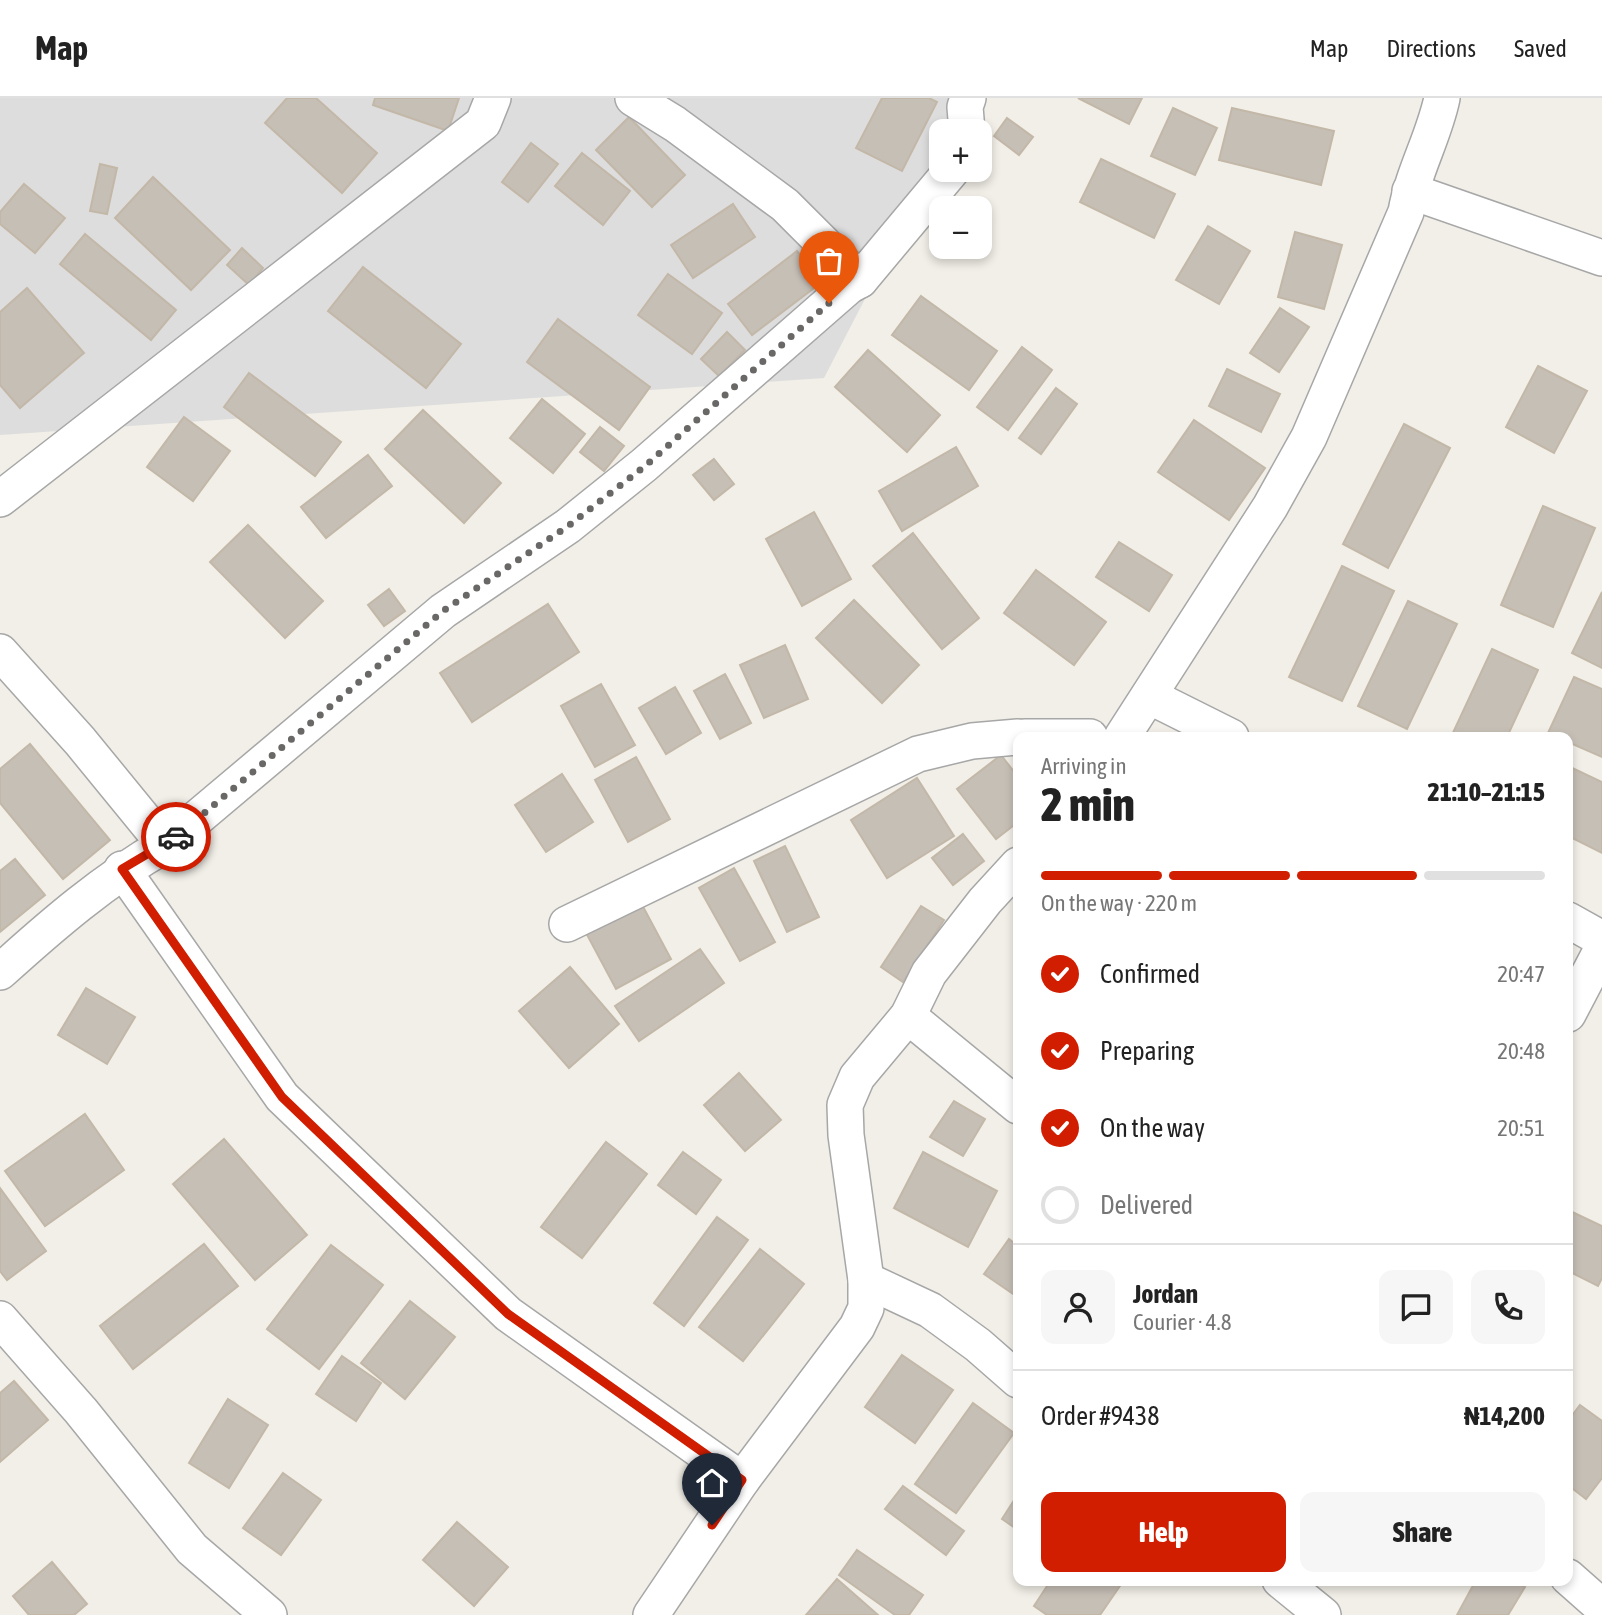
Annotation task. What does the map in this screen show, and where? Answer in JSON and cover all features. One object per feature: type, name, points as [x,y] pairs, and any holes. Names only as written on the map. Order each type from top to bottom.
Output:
[{"type":"street","points":[[0,499],[483,123],[493,98]]},
{"type":"street","points":[[633,98],[675,124],[785,205],[860,280]]},
{"type":"street","points":[[966,119],[964,107],[968,98]]},
{"type":"street","points":[[1125,732],[1270,507],[1309,436],[1406,212],[1410,191],[1437,121],[1442,98]]},
{"type":"street","points":[[0,972],[59,919],[122,869],[165,845],[443,611],[568,526],[645,466],[849,286],[860,280],[942,182]]},
{"type":"street","points":[[1410,191],[1602,258]]},
{"type":"street","points":[[0,652],[80,741],[165,845]]},
{"type":"street","points":[[1149,696],[1221,732]]},
{"type":"street","points":[[566,924],[918,754],[972,741],[1013,737]]},
{"type":"street","points":[[122,869],[282,1097],[508,1314],[742,1480]]},
{"type":"street","points":[[651,1615],[742,1480],[857,1327],[866,1308],[866,1280],[846,1135],[845,1105],[857,1077],[908,1016],[929,973],[985,901],[1013,870]]},
{"type":"street","points":[[1573,923],[1602,939]]},
{"type":"street","points":[[1573,1004],[1602,949]]},
{"type":"street","points":[[908,1016],[1013,1102]]},
{"type":"street","points":[[866,1280],[930,1310],[978,1345],[1013,1376]]},
{"type":"street","points":[[0,1318],[81,1410],[192,1549],[269,1615]]},
{"type":"street","points":[[1573,1581],[1602,1607]]},
{"type":"street","points":[[1287,1586],[1323,1615]]},
{"type":"shaded area","points":[[0,98],[969,98],[958,119],[929,119],[929,175],[824,378],[0,435]]},
{"type":"building","points":[[287,98],[316,98],[377,153],[342,193],[265,123]]},
{"type":"building","points":[[375,98],[459,98],[448,131],[373,105]]},
{"type":"building","points":[[882,98],[929,98],[937,102],[902,171],[856,148]]},
{"type":"building","points":[[1078,98],[1142,98],[1129,124]]},
{"type":"building","points":[[1173,108],[1217,128],[1195,175],[1151,156]]},
{"type":"building","points":[[1232,108],[1334,131],[1321,185],[1219,160]]},
{"type":"building","points":[[629,117],[685,175],[652,207],[596,150]]},
{"type":"building","points":[[1007,118],[1033,137],[1019,155],[994,136]]},
{"type":"building","points":[[531,143],[558,164],[528,202],[502,182]]},
{"type":"building","points":[[582,153],[630,191],[603,225],[555,186]]},
{"type":"building","points":[[1101,159],[1175,194],[1154,238],[1080,202]]},
{"type":"building","points":[[100,164],[117,168],[107,214],[90,211]]},
{"type":"building","points":[[153,177],[230,250],[191,290],[115,218]]},
{"type":"building","points":[[24,184],[65,218],[35,253],[0,224],[0,212]]},
{"type":"building","points":[[733,204],[755,237],[693,278],[671,245]]},
{"type":"building","points":[[1208,226],[1250,251],[1219,304],[1176,280]]},
{"type":"building","points":[[1295,232],[1342,245],[1324,309],[1278,297]]},
{"type":"building","points":[[85,234],[176,310],[151,340],[60,264]]},
{"type":"building","points":[[242,248],[263,268],[249,285],[227,265]]},
{"type":"building","points":[[797,251],[822,282],[752,335],[728,304]]},
{"type":"building","points":[[363,267],[461,344],[426,388],[328,311]]},
{"type":"building","points":[[668,274],[722,313],[692,354],[638,315]]},
{"type":"building","points":[[27,288],[84,353],[20,408],[0,385],[0,312]]},
{"type":"building","points":[[921,296],[997,351],[969,390],[892,335]]},
{"type":"building","points":[[1280,308],[1309,327],[1279,372],[1250,353]]},
{"type":"building","points":[[558,319],[650,387],[619,430],[527,362]]},
{"type":"building","points":[[727,332],[745,350],[719,376],[701,359]]},
{"type":"building","points":[[1022,347],[1052,370],[1008,430],[977,407]]},
{"type":"building","points":[[868,350],[940,415],[907,452],[835,387]]},
{"type":"building","points":[[1538,366],[1587,391],[1554,453],[1506,427]]},
{"type":"building","points":[[1227,369],[1280,394],[1261,432],[1209,406]]},
{"type":"building","points":[[249,373],[341,442],[315,476],[224,407]]},
{"type":"building","points":[[1056,388],[1077,404],[1041,454],[1019,438]]},
{"type":"building","points":[[542,399],[585,434],[553,473],[510,438]]},
{"type":"building","points":[[423,410],[501,483],[464,523],[385,449]]},
{"type":"building","points":[[184,417],[230,451],[193,501],[147,467]]},
{"type":"building","points":[[1194,420],[1265,468],[1229,520],[1158,472]]},
{"type":"building","points":[[1404,424],[1450,448],[1388,568],[1343,544]]},
{"type":"building","points":[[600,427],[624,446],[604,471],[580,452]]},
{"type":"building","points":[[956,447],[978,486],[902,531],[879,491]]},
{"type":"building","points":[[368,455],[392,486],[326,538],[301,507]]},
{"type":"building","points":[[714,459],[734,484],[714,500],[693,475]]},
{"type":"building","points":[[1543,506],[1595,528],[1553,627],[1501,605]]},
{"type":"building","points":[[814,512],[851,579],[802,606],[766,539]]},
{"type":"building","points":[[248,525],[323,601],[285,638],[210,562]]},
{"type":"building","points":[[913,533],[979,618],[942,649],[873,566]]},
{"type":"building","points":[[1119,542],[1172,575],[1149,611],[1096,577]]},
{"type":"building","points":[[1342,566],[1394,591],[1342,701],[1289,677]]},
{"type":"building","points":[[1036,570],[1106,622],[1074,665],[1004,613]]},
{"type":"building","points":[[389,589],[405,611],[384,626],[368,605]]},
{"type":"building","points":[[1602,592],[1602,668],[1572,653]]},
{"type":"building","points":[[854,600],[919,665],[882,703],[816,638]]},
{"type":"building","points":[[1408,601],[1457,624],[1407,729],[1358,706]]},
{"type":"building","points":[[548,604],[579,652],[472,722],[440,673]]},
{"type":"building","points":[[785,645],[808,699],[764,718],[740,665]]},
{"type":"building","points":[[1492,649],[1538,670],[1509,732],[1453,732]]},
{"type":"building","points":[[725,674],[751,723],[720,739],[694,691]]},
{"type":"building","points":[[1574,677],[1602,689],[1602,757],[1573,744],[1573,732],[1548,732]]},
{"type":"building","points":[[601,684],[635,745],[595,767],[561,706]]},
{"type":"building","points":[[675,687],[701,733],[666,754],[639,708]]},
{"type":"building","points":[[30,744],[110,840],[63,879],[0,803],[0,769]]},
{"type":"building","points":[[1001,755],[1013,771],[1013,826],[996,839],[957,789]]},
{"type":"building","points":[[636,757],[670,819],[628,842],[595,780]]},
{"type":"building","points":[[1573,768],[1602,782],[1602,853],[1573,838]]},
{"type":"building","points":[[562,774],[593,822],[546,852],[515,805]]},
{"type":"building","points":[[917,778],[954,836],[887,878],[851,820]]},
{"type":"building","points":[[963,834],[984,861],[953,885],[932,858]]},
{"type":"building","points":[[785,846],[819,917],[787,932],[754,861]]},
{"type":"building","points":[[15,859],[45,895],[0,932],[0,871]]},
{"type":"building","points":[[734,868],[775,942],[740,961],[699,888]]},
{"type":"building","points":[[640,901],[671,959],[616,989],[585,931]]},
{"type":"building","points":[[921,906],[944,920],[903,982],[881,967]]},
{"type":"building","points":[[700,949],[724,983],[639,1041],[615,1006]]},
{"type":"building","points":[[570,967],[619,1024],[569,1068],[519,1011]]},
{"type":"building","points":[[86,988],[135,1017],[107,1064],[58,1035]]},
{"type":"building","points":[[739,1073],[781,1120],[745,1151],[704,1105]]},
{"type":"building","points":[[954,1101],[985,1119],[963,1156],[930,1137]]},
{"type":"building","points":[[85,1114],[124,1170],[45,1226],[5,1171]]},
{"type":"building","points":[[224,1139],[307,1235],[255,1280],[173,1184]]},
{"type":"building","points":[[606,1142],[647,1174],[582,1258],[541,1227]]},
{"type":"building","points":[[683,1152],[721,1180],[696,1214],[658,1185]]},
{"type":"building","points":[[923,1152],[997,1191],[968,1247],[894,1208]]},
{"type":"building","points":[[0,1188],[46,1251],[7,1280],[0,1271]]},
{"type":"building","points":[[1573,1212],[1602,1226],[1602,1278],[1598,1286],[1573,1274]]},
{"type":"building","points":[[717,1217],[748,1240],[684,1326],[654,1303]]},
{"type":"building","points":[[1009,1239],[1013,1242],[1013,1294],[984,1274]]},
{"type":"building","points":[[204,1244],[238,1286],[133,1369],[100,1326]]},
{"type":"building","points":[[331,1245],[383,1285],[319,1369],[267,1329]]},
{"type":"building","points":[[760,1249],[804,1284],[743,1361],[699,1327]]},
{"type":"building","points":[[410,1301],[455,1337],[405,1399],[361,1363]]},
{"type":"building","points":[[902,1355],[953,1390],[915,1443],[865,1407]]},
{"type":"building","points":[[342,1356],[381,1383],[356,1421],[316,1394]]},
{"type":"building","points":[[14,1381],[48,1420],[0,1462],[0,1393]]},
{"type":"building","points":[[228,1399],[268,1425],[229,1488],[189,1463]]},
{"type":"building","points":[[973,1403],[1013,1432],[956,1513],[915,1484]]},
{"type":"building","points":[[1580,1405],[1602,1421],[1602,1478],[1586,1499],[1573,1489],[1573,1414]]},
{"type":"building","points":[[283,1473],[321,1500],[281,1555],[243,1528]]},
{"type":"building","points":[[903,1486],[964,1531],[946,1555],[885,1509]]},
{"type":"building","points":[[1013,1502],[1013,1527],[1002,1519]]},
{"type":"building","points":[[457,1522],[508,1567],[474,1606],[423,1560]]},
{"type":"building","points":[[857,1550],[923,1595],[909,1615],[895,1615],[839,1575]]},
{"type":"building","points":[[52,1562],[87,1604],[74,1615],[29,1615],[13,1596]]},
{"type":"building","points":[[837,1579],[878,1615],[806,1615]]},
{"type":"building","points":[[1047,1586],[1120,1586],[1100,1615],[1047,1615],[1034,1606]]},
{"type":"building","points":[[1473,1586],[1525,1587],[1508,1615],[1457,1615]]},
{"type":"way so far","points":[[176,837],[377,664],[443,611],[568,526],[645,466],[732,392],[829,303]]},
{"type":"route","points":[[176,837],[122,869],[282,1097],[508,1314],[742,1480],[712,1525]]}]
